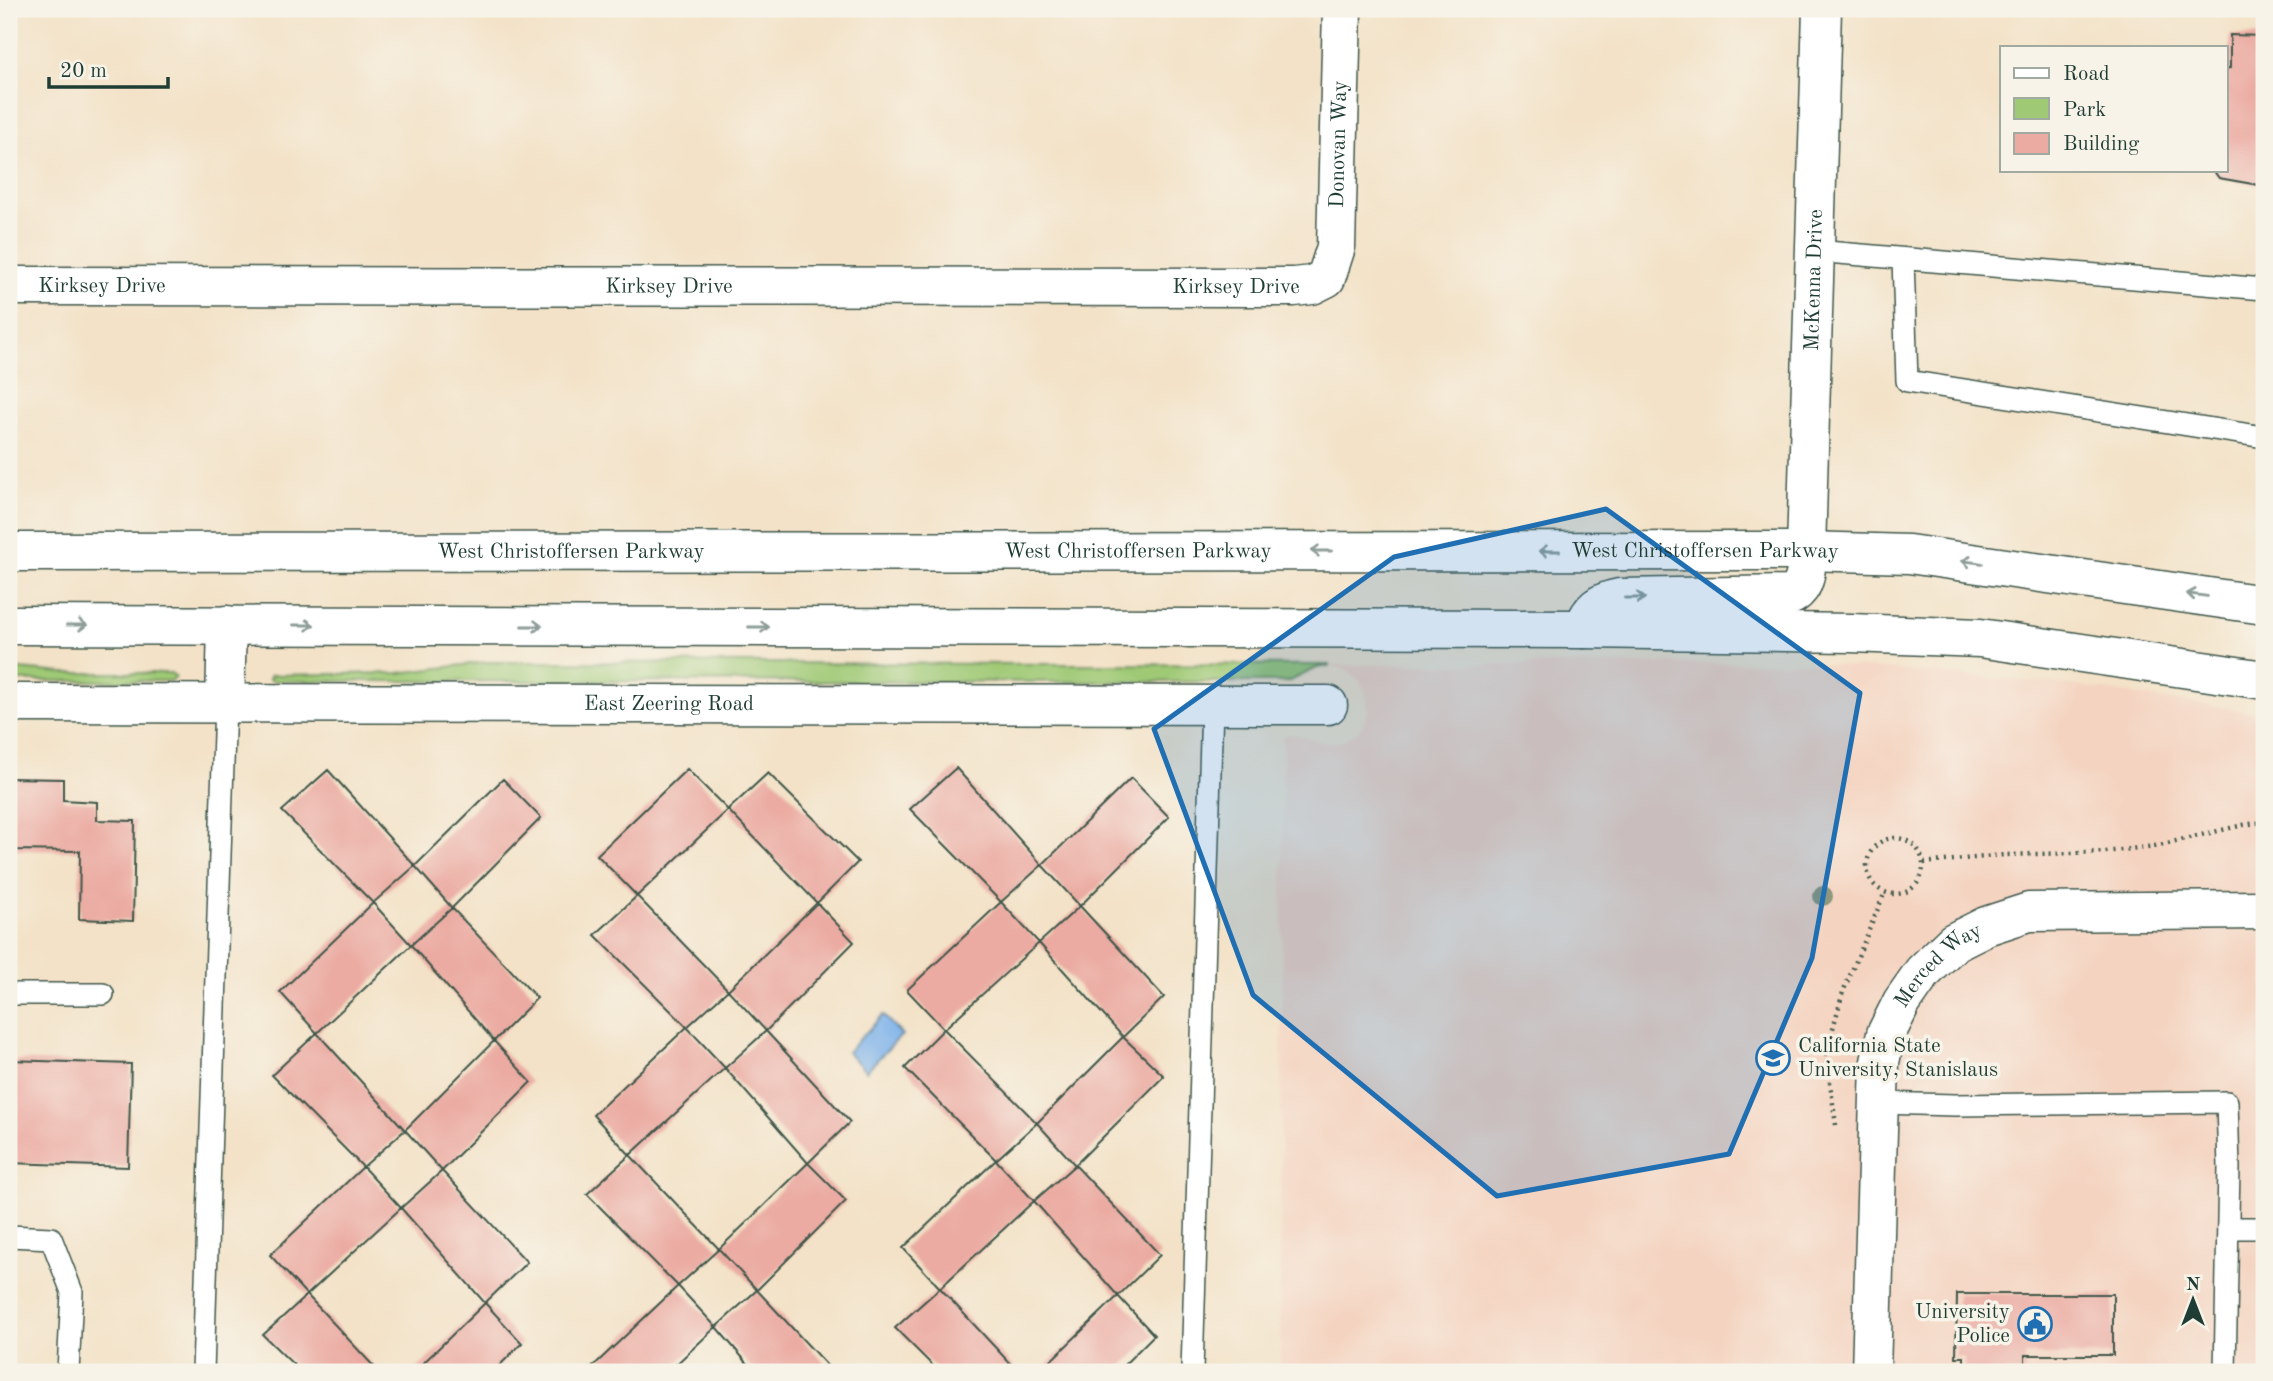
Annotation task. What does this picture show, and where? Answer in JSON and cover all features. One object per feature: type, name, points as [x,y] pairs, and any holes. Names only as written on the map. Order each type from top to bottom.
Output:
[{"type":"street","name":"Donovan Way","points":[[1326,278],[1336,247],[1342,9]]},
{"type":"street","name":"McKenna Drive","points":[[1583,629],[1594,607],[1612,599],[1792,595],[1804,584],[1822,9]]},
{"type":"street","name":"Kirksey Drive","points":[[9,286],[1294,287],[1312,285],[1326,278]]},
{"type":"street","name":"West Christoffersen Parkway","points":[[9,552],[1806,551],[1909,554],[2264,605]]},
{"type":"street","points":[[9,625],[1851,632],[1980,638],[2264,680]]},
{"type":"street","points":[[226,703],[227,625]]},
{"type":"street","name":"East Zeering Road","points":[[9,703],[1328,705]]},
{"type":"street","name":"Merced Way","points":[[1871,1372],[1880,1062],[1886,1034],[1902,1002],[1923,972],[1954,942],[1986,926],[2029,912],[2264,910]]},
{"type":"lane","points":[[1815,251],[2264,289]]},
{"type":"lane","points":[[1903,259],[1908,381],[2264,437]]},
{"type":"lane","points":[[203,1372],[226,703]]},
{"type":"lane","points":[[1192,1372],[1212,705]]},
{"type":"lane","points":[[9,994],[103,994]]},
{"type":"lane","points":[[1878,1103],[1955,1105],[2227,1102],[2225,1372]]},
{"type":"lane","points":[[2228,1228],[2264,1228]]},
{"type":"lane","points":[[9,1236],[51,1237],[72,1292],[68,1372]]},
{"type":"path","points":[[1924,863],[2004,855],[2105,852],[2155,846],[2264,822]]},
{"type":"path","points":[[1891,838],[1909,841],[1916,847],[1924,863],[1919,882],[1904,893],[1895,894],[1877,888],[1868,873],[1870,855],[1875,847],[1891,838]]},
{"type":"highlighted area","points":[[1606,509],[1860,693],[1812,958],[1729,1154],[1497,1196],[1253,995],[1154,729],[1394,557]]},
{"type":"shaded area","name":"California State University, Stanislaus","points":[[1813,663],[2071,685],[2264,714],[2264,1372],[1280,1372],[1283,735],[1298,735],[1324,743],[1341,742],[1358,731],[1368,711],[1365,690],[1360,681],[1347,670],[1329,665]]},
{"type":"green space","points":[[487,662],[1329,666],[1317,668],[1287,682],[269,679],[271,675],[399,673]]},
{"type":"green space","points":[[9,668],[63,673],[171,673],[176,677],[171,681],[9,681]]},
{"type":"water","points":[[883,1015],[902,1035],[866,1071],[847,1052]]},
{"type":"building","points":[[2230,35],[2264,36],[2264,186],[2219,178],[2214,172],[2228,172]]},
{"type":"building","points":[[956,768],[1042,865],[1001,902],[910,809]]},
{"type":"building","points":[[687,769],[728,810],[637,896],[597,855]]},
{"type":"building","points":[[328,770],[415,866],[373,903],[282,811]]},
{"type":"building","points":[[768,773],[858,862],[817,903],[728,810]]},
{"type":"building","points":[[9,778],[63,779],[63,800],[97,802],[97,820],[135,821],[133,921],[79,919],[80,851],[9,850]]},
{"type":"building","points":[[1131,778],[1169,817],[1080,906],[1042,865]]},
{"type":"building","points":[[503,779],[541,818],[452,908],[415,866]]},
{"type":"building","points":[[637,896],[728,990],[687,1027],[595,935]]},
{"type":"building","points":[[1001,902],[1039,943],[944,1029],[907,990]]},
{"type":"building","points":[[373,903],[411,945],[317,1033],[280,992]]},
{"type":"building","points":[[817,903],[854,942],[766,1031],[728,990]]},
{"type":"building","points":[[1080,906],[1164,997],[1123,1037],[1039,943]]},
{"type":"building","points":[[452,908],[537,998],[494,1041],[411,945]]},
{"type":"building","points":[[687,1027],[725,1068],[630,1155],[593,1115]]},
{"type":"building","points":[[944,1029],[1037,1123],[996,1160],[905,1068]]},
{"type":"building","points":[[766,1031],[850,1122],[808,1163],[725,1068]]},
{"type":"building","points":[[317,1033],[405,1130],[363,1167],[272,1075]]},
{"type":"building","points":[[1123,1037],[1164,1076],[1075,1165],[1037,1123]]},
{"type":"building","points":[[494,1041],[531,1082],[442,1171],[405,1130]]},
{"type":"building","points":[[9,1060],[131,1064],[128,1167],[9,1163]]},
{"type":"building","points":[[630,1155],[719,1249],[678,1286],[587,1194]]},
{"type":"building","points":[[996,1160],[1034,1201],[940,1288],[903,1248]]},
{"type":"building","points":[[808,1163],[846,1201],[757,1290],[719,1249]]},
{"type":"building","points":[[1075,1165],[1160,1255],[1118,1296],[1034,1201]]},
{"type":"building","points":[[363,1167],[401,1208],[307,1295],[270,1255]]},
{"type":"building","points":[[442,1171],[527,1262],[485,1303],[401,1208]]},
{"type":"building","points":[[678,1286],[716,1327],[668,1372],[587,1372]]},
{"type":"building","points":[[940,1288],[1018,1372],[939,1372],[895,1328]]},
{"type":"building","points":[[757,1290],[833,1372],[755,1372],[716,1327]]},
{"type":"building","name":"University Police","points":[[1957,1294],[2113,1294],[2113,1355],[2025,1355],[2025,1372],[1964,1372],[1964,1357],[1956,1357]]},
{"type":"building","points":[[307,1295],[379,1372],[301,1372],[263,1335]]},
{"type":"building","points":[[1118,1296],[1154,1335],[1117,1372],[1039,1372]]},
{"type":"building","points":[[485,1303],[522,1343],[493,1372],[414,1372]]},
{"type":"place","name":"California State University, Stanislaus","points":[[1773,1058]]},
{"type":"place","name":"University Police","points":[[2035,1324]]}]
